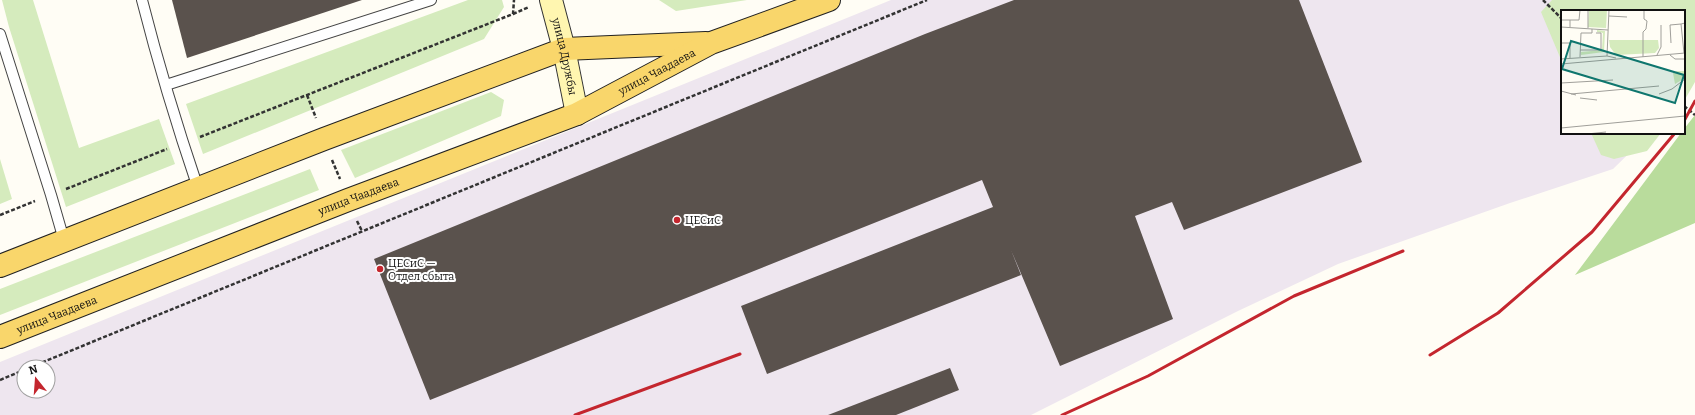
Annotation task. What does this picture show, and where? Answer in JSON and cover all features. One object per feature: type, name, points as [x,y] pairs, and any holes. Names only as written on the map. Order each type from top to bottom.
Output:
[{"type":"main road","name":"улица Дружбы","points":[[551,0],[564,49],[577,114]]},
{"type":"main road","name":"улица Чаадаева","points":[[0,337],[348,200],[577,114],[711,43],[829,0]]},
{"type":"main road","name":"улица Чаадаева","points":[[0,266],[324,139],[564,49],[711,43]]},
{"type":"lane","points":[[142,0],[183,143],[198,188]]},
{"type":"lane","points":[[166,85],[431,0]]},
{"type":"lane","points":[[0,34],[64,240]]},
{"type":"path","points":[[0,215],[513,14],[514,0]]},
{"type":"path","points":[[50,359],[927,0]]},
{"type":"path","points":[[1543,0],[1561,18]]},
{"type":"path","points":[[307,95],[348,200],[362,231]]},
{"type":"path","points":[[1685,107],[1695,115]]},
{"type":"path","points":[[0,380],[16,373]]},
{"type":"shaded area","points":[[891,0],[1695,0],[1685,10],[1561,10],[1561,134],[1649,134],[1613,169],[1510,203],[1338,264],[1238,311],[1031,415],[0,415],[0,362]]},
{"type":"green space","points":[[2,0],[33,0],[79,148],[159,119],[175,164],[66,207],[9,27]]},
{"type":"green space","points":[[468,0],[502,0],[504,7],[484,39],[203,154],[186,104]]},
{"type":"green space","points":[[659,0],[747,0],[676,11]]},
{"type":"green space","points":[[1552,0],[1695,0],[1695,82],[1685,99],[1685,10],[1561,10],[1561,60],[1541,12]]},
{"type":"green space","points":[[491,92],[504,100],[501,116],[355,178],[341,150]]},
{"type":"green space","points":[[1695,115],[1695,223],[1575,275],[1680,134],[1685,134],[1685,128]]},
{"type":"green space","points":[[1591,134],[1660,134],[1647,151],[1614,159],[1601,155]]},
{"type":"green space","points":[[0,159],[12,199],[0,204]]},
{"type":"green space","points":[[310,169],[319,190],[0,315],[0,289]]},
{"type":"building","points":[[172,0],[362,0],[187,58]]},
{"type":"building","points":[[1014,0],[1299,0],[1362,162],[1184,230],[1172,202],[1135,216],[1173,319],[1060,366],[1011,250],[1021,275],[767,374],[741,306],[993,207],[982,180],[430,400],[374,259],[925,34]]},
{"type":"building","points":[[950,368],[959,390],[896,415],[828,415]]},
{"type":"railway","points":[[1685,119],[1695,101]]},
{"type":"railway","points":[[1430,355],[1498,313],[1592,232],[1674,134]]},
{"type":"railway","points":[[1062,415],[1148,376],[1294,296],[1403,251]]},
{"type":"railway","points":[[575,415],[740,354]]},
{"type":"place","name":"ЦЕСиС","points":[[677,220]]},
{"type":"place","name":"ЦЕСиС — Отдел сбыта","points":[[380,269]]}]
